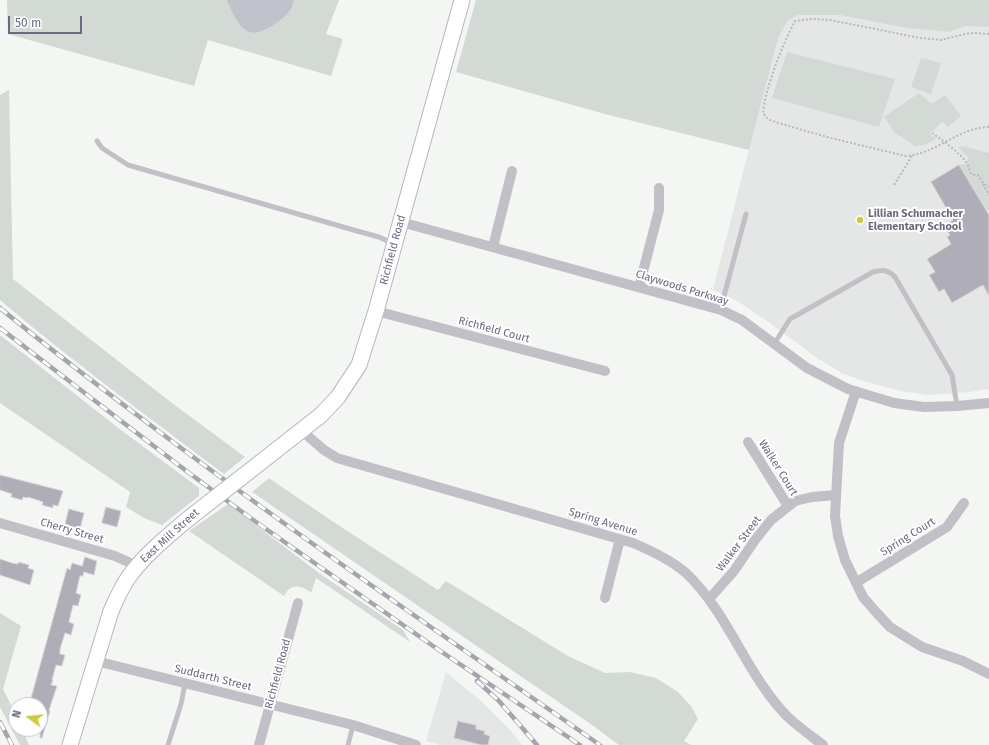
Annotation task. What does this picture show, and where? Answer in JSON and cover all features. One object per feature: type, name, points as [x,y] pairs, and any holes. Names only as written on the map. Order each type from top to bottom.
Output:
[{"type":"street","name":"Richfield Road","points":[[261,462],[321,416],[348,382],[359,365],[376,311],[462,0]]},
{"type":"street","points":[[493,248],[512,171]]},
{"type":"street","points":[[639,287],[659,210],[659,188]]},
{"type":"street","name":"Claywoods Parkway","points":[[401,222],[716,309],[742,320],[807,368],[848,389],[894,403],[924,407],[989,403]]},
{"type":"street","name":"Richfield Court","points":[[376,311],[605,371]]},
{"type":"street","points":[[856,391],[839,443],[834,516],[845,560],[863,597],[890,627],[922,647],[963,661],[989,674]]},
{"type":"street","name":"Spring Avenue","points":[[302,431],[324,450],[337,458],[620,539],[660,555],[685,572],[709,599],[756,675],[784,713],[823,745]]},
{"type":"street","name":"Walker Court","points":[[748,442],[788,506]]},
{"type":"street","name":"East Mill Street","points":[[70,745],[114,604],[127,579],[150,552],[188,518],[261,462]]},
{"type":"street","name":"Walker Street","points":[[709,599],[734,571],[755,540],[771,520],[788,506],[795,501],[812,497],[836,495]]},
{"type":"street","name":"Spring Court","points":[[857,582],[947,527],[964,503]]},
{"type":"street","name":"Cherry Street","points":[[0,523],[115,556],[137,566]]},
{"type":"street","points":[[605,598],[620,539]]},
{"type":"street","name":"Richfield Road","points":[[259,745],[298,603]]},
{"type":"street","name":"Suddarth Street","points":[[96,661],[353,725],[416,745]]},
{"type":"lane","points":[[97,141],[102,148],[128,166],[372,235],[394,245]]},
{"type":"lane","points":[[716,309],[724,296],[746,214]]},
{"type":"lane","points":[[774,344],[790,319],[873,272],[881,269],[890,272],[895,277],[952,375],[957,406]]},
{"type":"lane","points":[[168,745],[181,704],[185,684]]},
{"type":"lane","points":[[348,745],[353,725]]},
{"type":"path","points":[[989,34],[965,34],[941,40],[920,38],[830,20],[812,19],[795,22],[779,58],[764,103],[763,113],[768,119],[812,133],[905,156],[912,156],[977,128],[989,127]]},
{"type":"path","points":[[932,133],[945,142],[968,164],[970,174],[974,176],[978,175],[989,195]]},
{"type":"path","points":[[894,186],[912,156]]},
{"type":"path","points":[[983,183],[989,187]]},
{"type":"shaded area","points":[[7,0],[339,0],[326,34],[343,39],[331,76],[208,40],[194,86],[8,34]]},
{"type":"shaded area","points":[[227,0],[294,0],[290,11],[284,17],[270,27],[254,33],[242,27],[233,14]]},
{"type":"shaded area","points":[[476,0],[989,0],[989,27],[965,26],[949,32],[907,28],[840,15],[798,15],[788,20],[778,38],[749,150],[605,114],[456,72]]},
{"type":"shaded area","name":"Lillian Schumacher Elementary School","points":[[787,0],[989,0],[989,389],[927,395],[901,391],[873,384],[843,374],[817,358],[734,299],[713,290]]},
{"type":"shaded area","points":[[787,52],[895,79],[879,127],[772,98]]},
{"type":"shaded area","points":[[921,58],[941,63],[931,94],[911,87]]},
{"type":"shaded area","points":[[9,90],[13,279],[172,403],[245,457],[224,474],[82,367],[0,300],[0,95]]},
{"type":"shaded area","points":[[919,93],[932,104],[945,95],[961,116],[948,127],[942,122],[930,134],[936,139],[924,145],[915,146],[895,133],[884,117]]},
{"type":"shaded area","points":[[963,146],[989,153],[989,209],[987,211],[959,165],[967,164],[968,157],[958,147]]},
{"type":"shaded area","points":[[0,335],[117,427],[199,488],[199,496],[162,525],[144,518],[126,507],[130,492],[0,403]]},
{"type":"shaded area","points":[[269,478],[438,590],[446,581],[568,656],[605,673],[630,672],[656,678],[678,692],[691,706],[698,719],[684,741],[691,745],[619,745],[252,492]]},
{"type":"shaded area","points":[[228,504],[319,573],[403,630],[410,642],[316,578],[311,593],[300,587],[293,587],[286,592],[284,596],[189,531]]},
{"type":"shaded area","points":[[0,613],[21,626],[3,689],[8,699],[8,722],[0,707]]},
{"type":"shaded area","points":[[446,672],[481,701],[511,731],[522,745],[440,745],[426,741]]},
{"type":"shaded area","points":[[16,737],[26,737],[29,745],[20,745]]},
{"type":"building","name":"Lillian Schumacher Elementary School","points":[[959,165],[989,215],[989,296],[983,285],[952,303],[944,289],[939,292],[929,275],[935,272],[927,259],[951,244],[947,237],[950,235],[944,226],[953,220],[931,182]]},
{"type":"building","points":[[0,475],[63,491],[58,506],[53,505],[53,508],[42,505],[43,502],[28,497],[23,497],[22,500],[11,497],[12,494],[0,490]]},
{"type":"building","points":[[106,507],[121,511],[117,527],[102,523]]},
{"type":"building","points":[[69,509],[84,513],[80,529],[65,525]]},
{"type":"building","points":[[85,557],[97,561],[94,575],[84,572],[83,576],[80,576],[76,593],[81,595],[78,606],[73,605],[69,622],[74,624],[71,635],[65,633],[60,649],[60,654],[65,655],[62,666],[56,665],[51,685],[57,686],[48,718],[48,697],[31,697],[67,568],[70,570],[72,563],[82,566]]},
{"type":"building","points":[[0,559],[12,563],[18,564],[19,562],[29,565],[28,568],[34,570],[30,585],[0,575]]},
{"type":"building","points":[[458,721],[476,725],[476,729],[485,731],[484,734],[490,736],[488,745],[481,745],[454,738]]},
{"type":"railway","points":[[0,308],[114,398],[208,468],[375,588],[600,745]]},
{"type":"railway","points":[[0,328],[189,473],[256,522],[433,646],[580,745]]},
{"type":"railway","points":[[477,681],[499,701],[537,745]]},
{"type":"railway","points":[[0,722],[12,745]]},
{"type":"place","name":"Lillian Schumacher Elementary School","points":[[860,220]]}]
